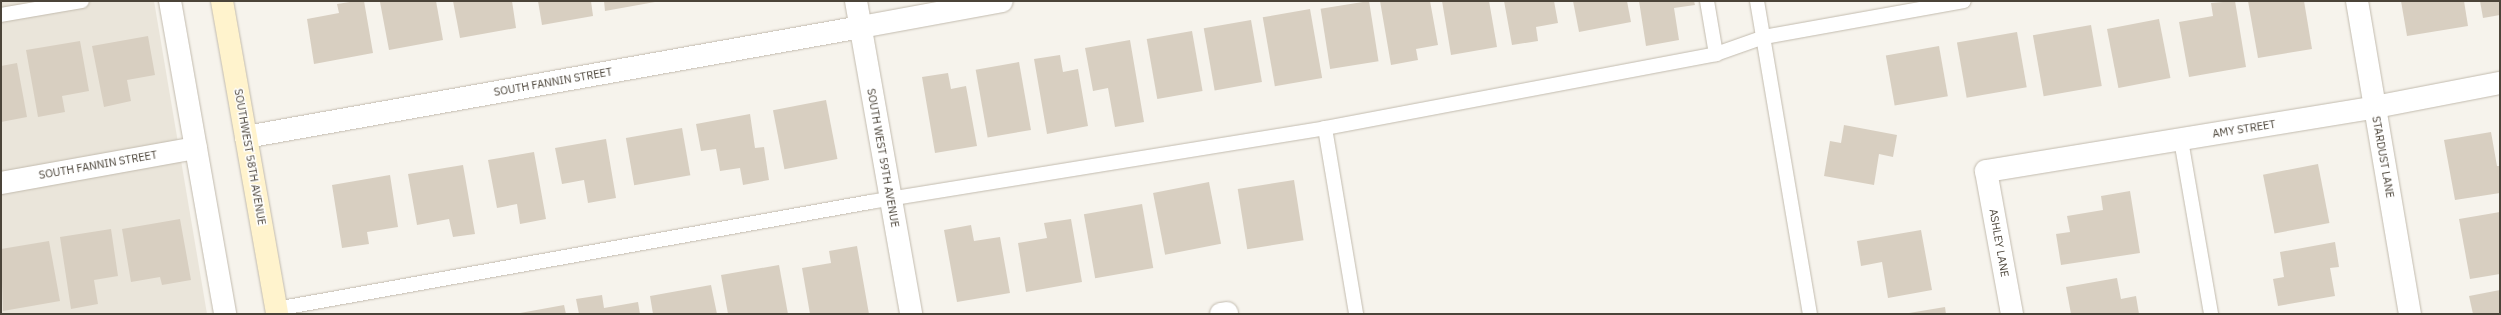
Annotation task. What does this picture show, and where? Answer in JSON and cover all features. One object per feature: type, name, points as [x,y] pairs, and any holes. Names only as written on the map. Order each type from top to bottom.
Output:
[{"type":"main road","name":"SOUTHWEST 58TH AVENUE","points":[[222,1],[277,312]]},
{"type":"street","points":[[170,1],[225,314]]},
{"type":"street","name":"SOUTH WEST 59TH AVENUE","points":[[856,1],[911,314]]},
{"type":"street","name":"SOUTH FANNIN STREET","points":[[246,137],[1002,1]]},
{"type":"street","name":"STARDUST LANE","points":[[2357,1],[2410,314]]},
{"type":"street","name":"AMY STREET","points":[[1986,171],[2375,107],[2500,83]]},
{"type":"street","name":"SOUTH FANNIN STREET","points":[[1,183],[196,148]]},
{"type":"street","name":"ASHLEY LANE","points":[[1986,171],[2012,314]]},
{"type":"lane","points":[[1,15],[82,1]]},
{"type":"lane","points":[[1707,1],[1716,54]]},
{"type":"lane","points":[[1757,1],[1810,314]]},
{"type":"lane","points":[[277,312],[890,199],[1325,128],[1716,54],[1764,37],[1964,1]]},
{"type":"lane","points":[[1325,128],[1356,314]]},
{"type":"lane","points":[[2181,140],[2211,314]]},
{"type":"shaded area","points":[[1,1],[154,1],[207,314],[1,314]]},
{"type":"building","points":[[364,1],[373,53],[314,64],[307,19],[339,13],[337,4]]},
{"type":"building","points":[[436,1],[443,40],[389,50],[380,2]]},
{"type":"building","points":[[453,1],[512,1],[516,28],[460,38]]},
{"type":"building","points":[[538,1],[591,1],[593,16],[542,25]]},
{"type":"building","points":[[604,1],[655,1],[655,2],[605,11]]},
{"type":"building","points":[[1369,1],[1379,61],[1330,69],[1321,9]]},
{"type":"building","points":[[1380,1],[1430,1],[1438,45],[1416,49],[1418,60],[1391,65]]},
{"type":"building","points":[[1442,1],[1489,1],[1497,47],[1451,55]]},
{"type":"building","points":[[1504,1],[1554,1],[1558,23],[1536,27],[1538,41],[1512,45]]},
{"type":"building","points":[[1573,1],[1627,1],[1631,22],[1579,32]]},
{"type":"building","points":[[1639,1],[1694,1],[1695,5],[1674,8],[1679,40],[1646,46]]},
{"type":"building","points":[[2235,1],[2246,67],[2189,77],[2179,22],[2213,16],[2211,3]]},
{"type":"building","points":[[2248,1],[2304,1],[2312,49],[2258,58]]},
{"type":"building","points":[[2401,1],[2464,1],[2468,26],[2407,36]]},
{"type":"building","points":[[2480,1],[2500,1],[2500,15],[2483,18]]},
{"type":"building","points":[[1310,9],[1322,78],[1275,86],[1263,17]]},
{"type":"building","points":[[2159,19],[2170,78],[2118,88],[2107,29]]},
{"type":"building","points":[[1251,20],[1262,82],[1215,90],[1204,28]]},
{"type":"building","points":[[2091,25],[2102,86],[2044,96],[2033,35]]},
{"type":"building","points":[[1192,31],[1203,91],[1157,99],[1147,39]]},
{"type":"building","points":[[2017,32],[2027,87],[1967,98],[1957,43]]},
{"type":"building","points":[[148,36],[155,75],[127,80],[131,101],[104,107],[92,46]]},
{"type":"building","points":[[1130,40],[1144,122],[1115,127],[1108,88],[1093,91],[1085,48]]},
{"type":"building","points":[[80,41],[89,91],[62,96],[65,112],[38,117],[26,50]]},
{"type":"building","points":[[1939,46],[1948,96],[1895,106],[1886,55]]},
{"type":"building","points":[[1060,55],[1063,72],[1078,69],[1088,126],[1047,134],[1034,59]]},
{"type":"building","points":[[1019,62],[1031,130],[988,138],[976,70]]},
{"type":"building","points":[[17,63],[27,117],[1,122],[1,66]]},
{"type":"building","points":[[948,73],[951,89],[966,86],[977,146],[935,153],[922,77]]},
{"type":"building","points":[[826,100],[837,159],[784,169],[773,110]]},
{"type":"building","points":[[750,114],[755,148],[764,147],[769,180],[743,185],[740,168],[720,171],[716,149],[701,151],[696,124]]},
{"type":"building","points":[[1844,125],[1897,135],[1893,157],[1879,154],[1874,185],[1824,176],[1830,141],[1841,143]]},
{"type":"building","points":[[682,128],[690,175],[634,185],[626,138]]},
{"type":"building","points":[[2491,132],[2497,166],[2500,166],[2500,193],[2455,200],[2444,140]]},
{"type":"building","points":[[606,139],[616,198],[588,203],[584,180],[562,184],[555,148]]},
{"type":"building","points":[[534,152],[546,219],[520,224],[517,204],[497,208],[488,160]]},
{"type":"building","points":[[2318,164],[2329,223],[2274,234],[2263,175]]},
{"type":"building","points":[[463,165],[475,234],[453,237],[449,219],[417,225],[408,174]]},
{"type":"building","points":[[390,175],[398,227],[367,232],[369,244],[342,248],[332,185]]},
{"type":"building","points":[[1294,180],[1304,240],[1247,249],[1238,189]]},
{"type":"building","points":[[1209,182],[1221,244],[1165,255],[1153,193]]},
{"type":"building","points":[[2130,191],[2140,253],[2061,265],[2056,234],[2070,232],[2067,216],[2103,210],[2101,196]]},
{"type":"building","points":[[1142,204],[1153,268],[1095,278],[1084,214]]},
{"type":"building","points":[[2500,212],[2500,274],[2470,279],[2459,219]]},
{"type":"building","points":[[180,219],[191,280],[162,285],[160,277],[131,282],[122,229]]},
{"type":"building","points":[[1071,219],[1082,282],[1026,292],[1018,243],[1047,238],[1044,223]]},
{"type":"building","points":[[971,225],[974,241],[1000,237],[1010,293],[957,302],[944,230]]},
{"type":"building","points":[[111,229],[118,276],[94,280],[98,304],[71,309],[60,237]]},
{"type":"building","points":[[1921,230],[1932,290],[1888,298],[1882,262],[1861,266],[1857,241]]},
{"type":"building","points":[[49,241],[60,301],[3,311],[1,249]]},
{"type":"building","points":[[2335,242],[2339,267],[2330,268],[2335,296],[2278,306],[2273,279],[2284,277],[2280,252]]},
{"type":"building","points":[[857,246],[869,314],[810,314],[802,268],[831,263],[829,251]]},
{"type":"building","points":[[779,265],[788,314],[728,314],[721,275]]},
{"type":"building","points":[[2117,278],[2121,299],[2136,296],[2139,314],[2071,314],[2066,287]]},
{"type":"building","points":[[711,285],[717,314],[653,314],[650,296]]},
{"type":"building","points":[[2500,290],[2500,314],[2473,314],[2469,296]]},
{"type":"building","points":[[602,295],[604,308],[638,302],[640,314],[579,314],[576,299]]},
{"type":"building","points":[[564,305],[566,314],[520,314],[520,313]]},
{"type":"building","points":[[1945,307],[1946,314],[1909,314],[1909,313]]}]
